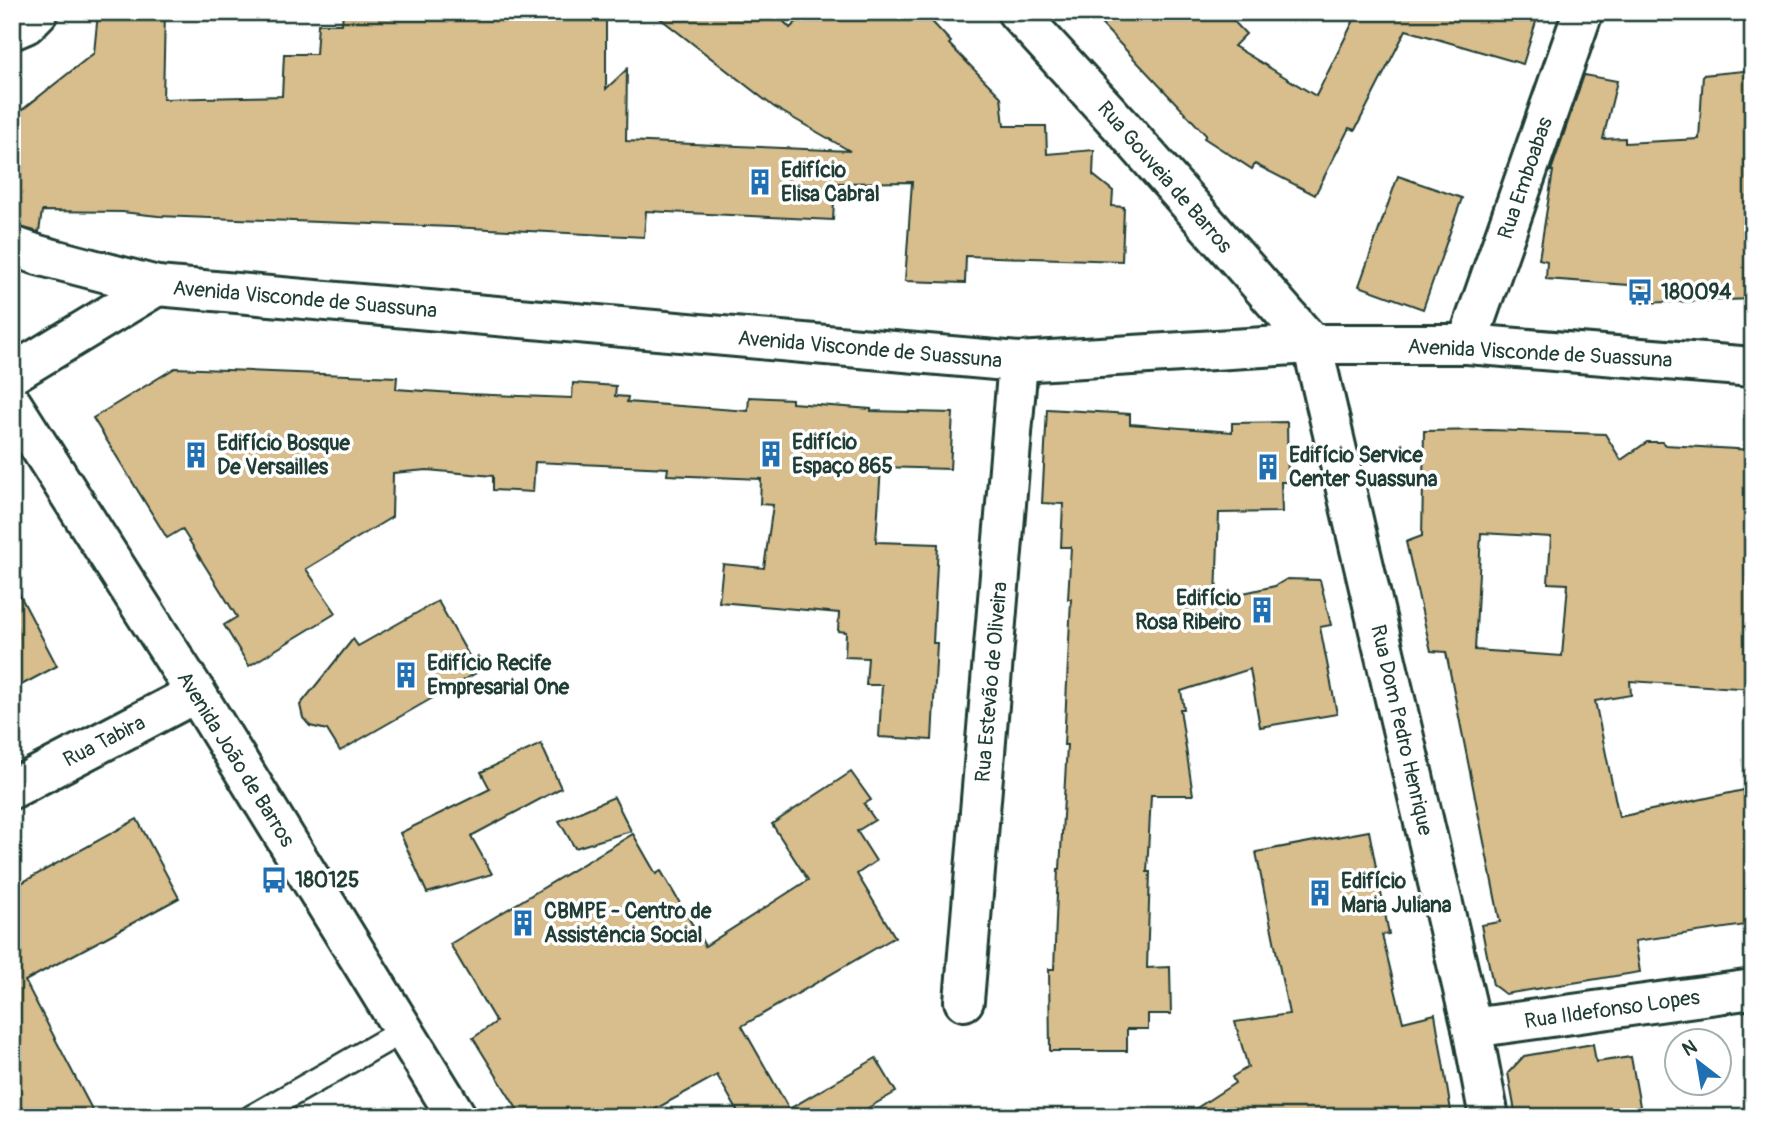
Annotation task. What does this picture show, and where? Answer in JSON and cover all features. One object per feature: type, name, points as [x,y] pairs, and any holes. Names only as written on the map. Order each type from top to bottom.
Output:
[{"type":"main road","name":"Rua Gouveia de Barros","points":[[1017,12],[1123,128],[1312,344]]},
{"type":"main road","name":"Rua Emboabas","points":[[1467,344],[1583,12]]},
{"type":"main road","points":[[12,246],[157,286]]},
{"type":"main road","name":"Avenida Visconde de Suassuna","points":[[12,374],[157,286],[1018,362],[1312,344],[1467,344],[1753,367]]},
{"type":"main road","name":"Rua Dom Pedro Henrique","points":[[1312,344],[1472,1028],[1489,1117]]},
{"type":"main road","name":"Rua Estevão de Oliveira","points":[[964,1001],[1018,362]]},
{"type":"main road","name":"Avenida João de Barros","points":[[12,404],[196,693],[457,1117]]},
{"type":"main road","name":"Rua Tabira","points":[[12,789],[196,693]]},
{"type":"main road","name":"Rua Ildefonso Lopes","points":[[1472,1028],[1753,989]]},
{"type":"lane","points":[[252,1117],[404,1030]]},
{"type":"building","points":[[165,12],[163,99],[282,96],[284,54],[316,54],[318,24],[342,24],[343,12],[606,12],[606,89],[627,69],[626,141],[850,151],[774,107],[652,12],[775,12],[790,28],[807,12],[923,12],[951,42],[949,44],[1001,97],[1004,126],[1046,126],[1047,154],[1094,150],[1093,175],[1113,191],[1112,206],[1124,207],[1122,261],[966,256],[965,283],[905,281],[912,182],[835,183],[833,220],[646,211],[644,237],[158,216],[122,212],[42,211],[39,232],[12,225],[12,118],[94,53],[98,13]]},
{"type":"building","points":[[1090,12],[1225,12],[1246,34],[1234,46],[1316,96],[1358,12],[1539,12],[1523,64],[1406,30],[1355,130],[1349,128],[1315,195],[1255,164],[1252,169],[1204,138],[1206,135]]},
{"type":"building","points":[[1753,70],[1753,299],[1641,303],[1643,286],[1546,279],[1547,261],[1539,259],[1551,171],[1584,75],[1617,81],[1603,139],[1625,138],[1625,143],[1699,139],[1703,75]]},
{"type":"building","points":[[1398,176],[1462,198],[1423,309],[1359,286]]},
{"type":"building","points":[[175,368],[397,377],[396,389],[468,394],[572,398],[573,383],[616,386],[615,396],[628,397],[627,402],[748,411],[749,397],[792,399],[792,403],[871,411],[953,413],[950,469],[881,467],[876,542],[938,544],[932,740],[879,737],[882,685],[866,685],[868,658],[845,657],[846,632],[838,631],[839,613],[719,602],[723,564],[764,568],[773,505],[760,504],[761,479],[667,475],[668,468],[535,462],[533,492],[493,490],[493,476],[427,470],[393,473],[392,517],[306,569],[336,613],[249,666],[224,625],[237,617],[182,529],[167,538],[93,418]]},
{"type":"building","points":[[1047,409],[1130,414],[1130,424],[1232,432],[1232,423],[1287,422],[1288,482],[1281,482],[1282,512],[1219,513],[1216,599],[1275,586],[1287,579],[1320,580],[1331,625],[1320,627],[1337,714],[1260,727],[1250,669],[1181,691],[1184,709],[1180,709],[1193,795],[1151,795],[1147,872],[1150,872],[1147,968],[1170,967],[1171,1014],[1148,1014],[1148,1029],[1127,1029],[1127,1051],[1050,1051],[1049,969],[1054,969],[1067,745],[1064,745],[1071,547],[1061,547],[1063,504],[1042,503]]},
{"type":"building","points":[[1424,431],[1605,434],[1621,460],[1647,442],[1753,450],[1753,689],[1630,681],[1631,695],[1595,701],[1619,817],[1753,788],[1753,924],[1635,941],[1640,972],[1505,994],[1493,985],[1481,925],[1500,922],[1446,652],[1431,651],[1406,542],[1422,536]],"holes":[[[1481,533],[1551,537],[1548,583],[1568,584],[1562,656],[1475,650]]]},
{"type":"building","points":[[12,580],[57,666],[12,690]]},
{"type":"building","name":"Edifício Recife Empresarial One","points":[[438,601],[478,672],[340,751],[327,730],[310,726],[303,718],[300,705],[353,639],[358,646]]},
{"type":"building","points":[[541,744],[561,788],[471,836],[492,874],[427,893],[400,833],[490,789],[481,772]]},
{"type":"building","points":[[851,772],[871,800],[864,804],[875,820],[857,831],[876,861],[857,874],[895,937],[742,1026],[789,1109],[876,1058],[896,1092],[852,1117],[741,1117],[717,1075],[641,1117],[522,1117],[473,1038],[496,1022],[450,944],[633,834],[656,874],[661,871],[705,946],[808,880],[772,824]]},
{"type":"building","points":[[614,797],[631,831],[575,848],[559,821]]},
{"type":"building","points":[[137,819],[179,898],[25,981],[96,1117],[12,1117],[12,888]]},
{"type":"building","points":[[1369,831],[1389,934],[1382,935],[1403,1022],[1435,1014],[1452,1117],[1183,1117],[1235,1083],[1232,1077],[1248,1067],[1235,1022],[1289,1014],[1256,852]]},
{"type":"building","points":[[1593,1044],[1596,1062],[1631,1057],[1642,1117],[1516,1117],[1508,1073],[1524,1056]]},
{"type":"place","name":"Edifício Elisa Cabral","points":[[760,182]]},
{"type":"place","name":"180094","points":[[1640,292]]},
{"type":"place","name":"Edifício Espaço 865","points":[[771,454]]},
{"type":"place","name":"Edifício Bosque De Versailles","points":[[196,455]]},
{"type":"place","name":"Edifício Service Center Suassuna","points":[[1268,467]]},
{"type":"place","name":"Edifício Rosa Ribeiro","points":[[1262,610]]},
{"type":"place","name":"Edifício Recife Empresarial One","points":[[406,675]]},
{"type":"place","name":"180125","points":[[274,880]]},
{"type":"place","name":"Edifício Maria Juliana","points":[[1320,893]]},
{"type":"place","name":"CBMPE - Centro de Assistência Social","points":[[523,923]]}]
